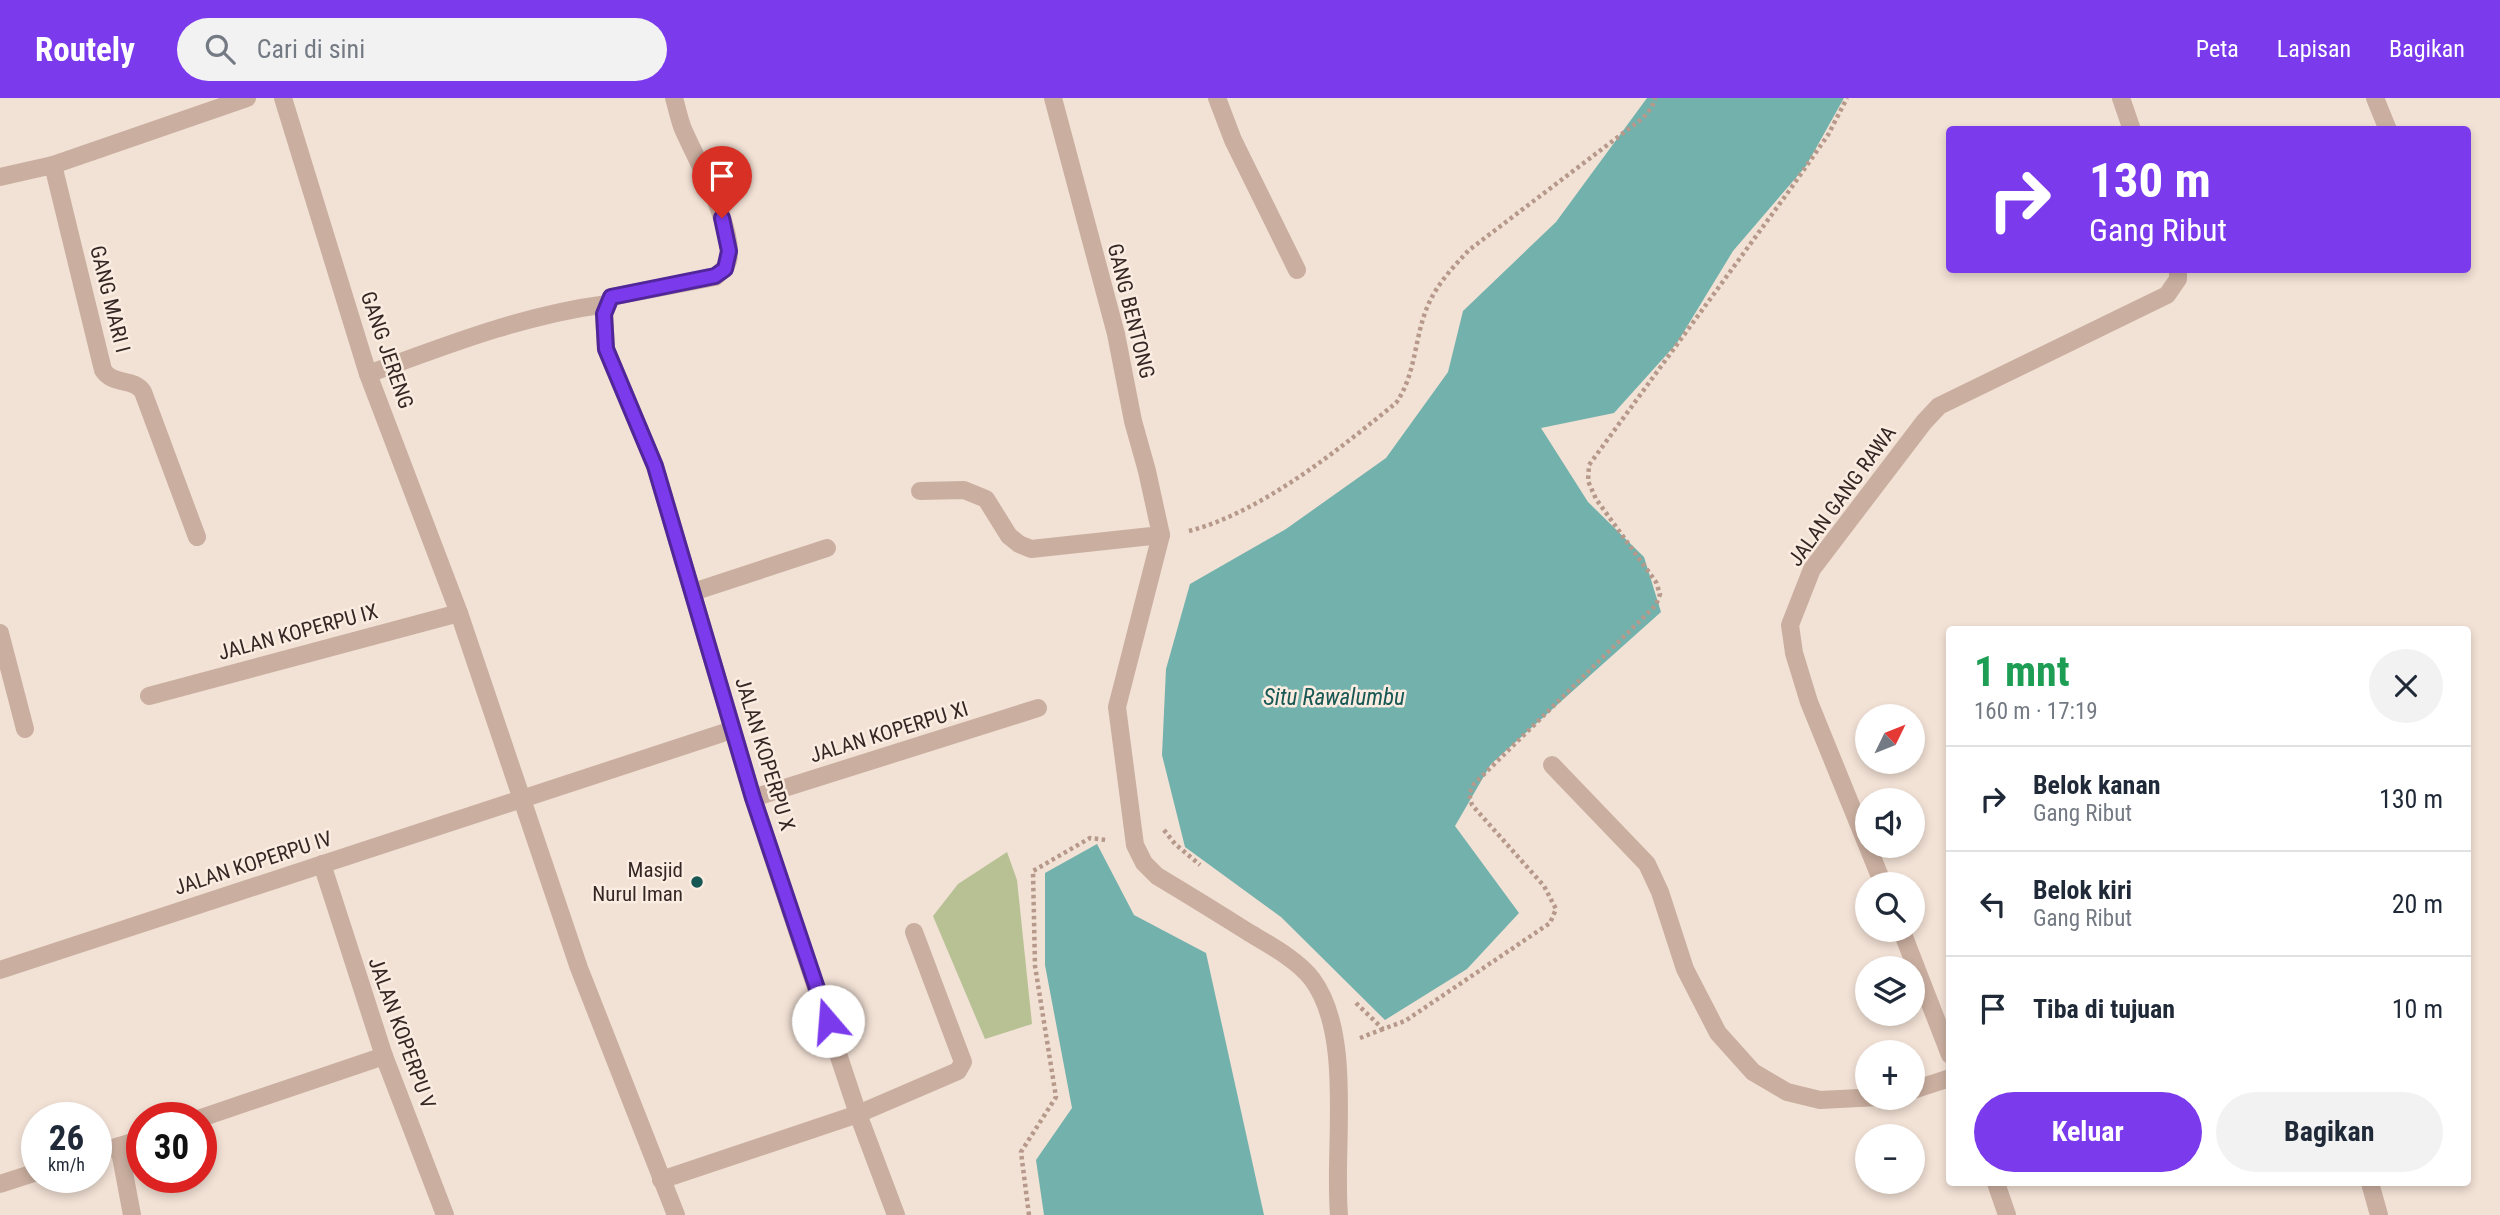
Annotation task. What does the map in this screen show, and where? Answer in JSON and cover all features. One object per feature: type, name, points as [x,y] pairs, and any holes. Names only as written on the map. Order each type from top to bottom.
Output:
[{"type":"street","points":[[0,177],[53,165],[247,98]]},
{"type":"street","name":"GANG JERENG","points":[[284,98],[369,374],[459,613],[579,968],[676,1215]]},
{"type":"street","points":[[369,374],[477,334],[562,310],[607,304],[611,297],[715,276],[725,269],[729,251],[718,202],[682,126],[674,98]]},
{"type":"street","name":"GANG BENTONG","points":[[1053,98],[1116,334],[1133,421],[1161,535]]},
{"type":"street","points":[[1217,98],[1233,140],[1297,270]]},
{"type":"street","points":[[2121,98],[2131,126]]},
{"type":"street","points":[[2375,98],[2386,126]]},
{"type":"street","name":"GANG MARI I","points":[[53,165],[103,370],[110,379],[134,383],[143,392],[197,537]]},
{"type":"street","name":"JALAN GANG RAWA","points":[[1878,872],[1809,702],[1794,653],[1790,625],[1812,569],[1939,406],[2167,295],[2178,278],[2178,273]]},
{"type":"street","name":"JALAN KOPERPU X","points":[[607,304],[604,314],[606,349],[655,466],[753,798],[858,1114],[896,1215]]},
{"type":"street","points":[[920,491],[964,490],[986,499],[1009,536],[1031,549],[1161,535],[1117,707],[1135,845],[1144,863],[1157,876],[1280,951],[1312,978],[1326,1004],[1336,1047],[1339,1123],[1336,1183],[1339,1215]]},
{"type":"street","points":[[693,592],[827,548]]},
{"type":"street","name":"JALAN KOPERPU IX","points":[[149,696],[459,613]]},
{"type":"street","points":[[0,633],[24,729]]},
{"type":"street","name":"JALAN KOPERPU XI","points":[[753,798],[1038,708]]},
{"type":"street","name":"JALAN KOPERPU IV","points":[[0,970],[732,730]]},
{"type":"street","points":[[1552,765],[1647,864],[1660,892],[1685,969],[1718,1033],[1753,1072],[1787,1092],[1821,1100],[1855,1098]]},
{"type":"street","name":"JALAN KOPERPU V","points":[[321,864],[384,1056],[445,1215]]},
{"type":"street","points":[[661,1180],[858,1114],[958,1071],[963,1062],[914,932]]},
{"type":"street","points":[[1907,942],[1946,1044]]},
{"type":"street","points":[[217,1113],[384,1056]]},
{"type":"street","points":[[1925,1086],[1946,1079]]},
{"type":"street","points":[[112,1148],[126,1144]]},
{"type":"street","points":[[119,1146],[132,1215]]},
{"type":"street","points":[[0,1184],[21,1177]]},
{"type":"street","points":[[1997,1186],[2007,1215]]},
{"type":"street","points":[[2371,1186],[2379,1215]]},
{"type":"path","points":[[1161,535],[1191,531],[1225,521],[1309,469],[1396,403],[1405,390],[1429,303],[1450,269],[1469,250],[1643,118],[1653,107],[1655,98]]},
{"type":"path","points":[[1356,1003],[1382,1029],[1405,1021],[1550,923],[1556,909],[1544,886],[1472,805],[1469,793],[1474,784],[1656,605],[1660,594],[1656,582],[1596,499],[1588,481],[1589,465],[1789,191],[1828,135],[1847,98]]},
{"type":"path","points":[[1187,542],[1191,531]]},
{"type":"path","points":[[1160,825],[1175,844],[1204,869]]},
{"type":"path","points":[[1028,1215],[1021,1152],[1056,1097],[1035,966],[1033,872],[1090,838],[1135,845]]},
{"type":"green space","points":[[1007,852],[1017,880],[1032,1024],[985,1039],[933,916],[958,884]]},
{"type":"water","name":"Situ Rawalumbu","points":[[1647,98],[1844,98],[1806,166],[1733,251],[1677,343],[1614,413],[1541,428],[1588,502],[1644,557],[1661,612],[1491,764],[1455,826],[1519,913],[1467,969],[1385,1020],[1281,917],[1185,847],[1162,755],[1166,669],[1190,584],[1286,529],[1386,458],[1448,372],[1463,311],[1556,222]]},
{"type":"water","points":[[1097,844],[1134,915],[1206,953],[1264,1215],[1044,1215],[1036,1160],[1072,1108],[1045,965],[1045,873]]},
{"type":"place","name":"Masjid Nurul Iman","points":[[697,882]]},
{"type":"route","points":[[722,218],[729,251],[725,269],[715,276],[611,297],[604,314],[606,349],[638,431],[655,466],[753,798],[828,1021]]}]
